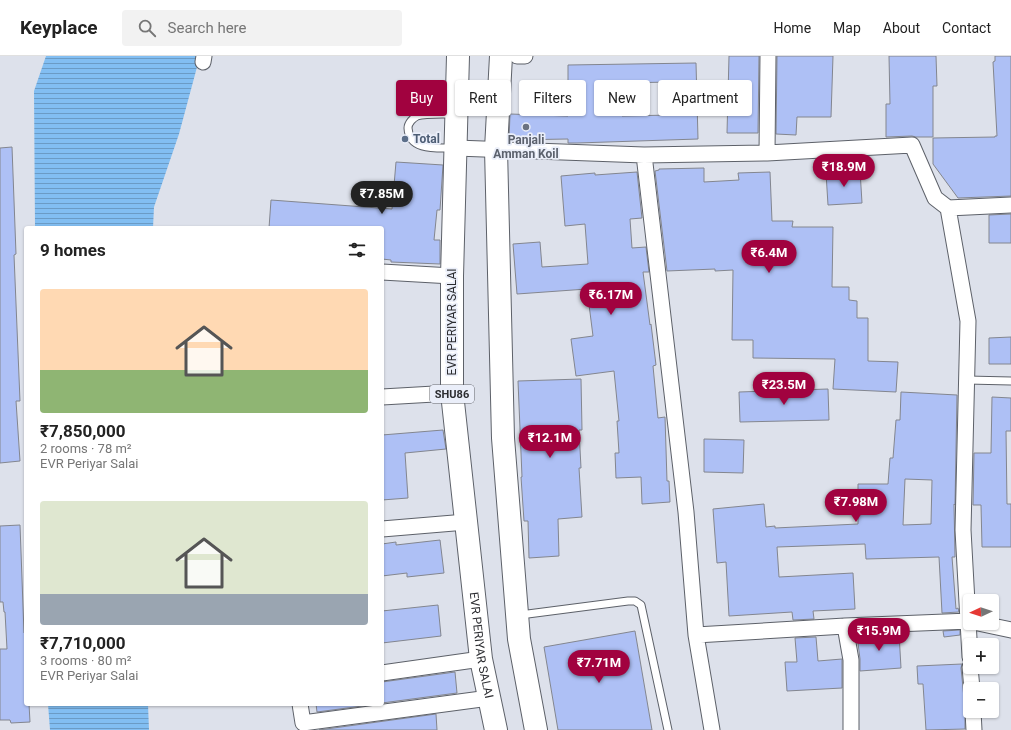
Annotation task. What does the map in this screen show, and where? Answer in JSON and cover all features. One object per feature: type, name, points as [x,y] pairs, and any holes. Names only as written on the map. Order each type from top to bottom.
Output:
[{"type":"main road","name":"EVR PERIYAR SALAI","points":[[457,80],[458,56]]},
{"type":"main road","points":[[501,56],[496,149],[503,438],[519,638],[536,730]]},
{"type":"main road","name":"EVR PERIYAR SALAI","points":[[456,116],[452,276],[452,393],[481,659],[496,730]]},
{"type":"street","points":[[517,56],[525,56]]},
{"type":"street","points":[[767,152],[768,56]]},
{"type":"street","points":[[456,148],[644,155],[767,152],[912,145],[934,198],[948,208],[1011,205]]},
{"type":"street","points":[[644,155],[686,512],[696,635],[712,730]]},
{"type":"street","points":[[948,208],[968,321],[963,530],[969,594]]},
{"type":"street","points":[[384,272],[452,276]]},
{"type":"street","points":[[384,397],[452,393]]},
{"type":"street","points":[[384,529],[466,522]]},
{"type":"street","points":[[696,635],[845,626],[963,622]]},
{"type":"street","points":[[845,626],[851,660],[852,730]]},
{"type":"street","points":[[999,628],[1011,630]]},
{"type":"street","points":[[384,673],[481,659]]},
{"type":"street","points":[[300,706],[302,722],[489,698]]},
{"type":"street","points":[[973,718],[974,730]]},
{"type":"lane","points":[[455,114],[417,116],[410,121],[408,126],[412,140],[417,144],[435,148],[456,148]]},
{"type":"lane","points":[[966,380],[1011,381]]},
{"type":"lane","points":[[517,615],[635,601],[640,605],[668,730]]},
{"type":"water","points":[[46,56],[200,56],[179,134],[154,207],[153,226],[35,226],[34,91]]},
{"type":"water","points":[[48,706],[148,706],[149,730],[50,730]]},
{"type":"building","points":[[729,56],[759,56],[758,133],[727,133],[727,116],[752,116],[752,80],[728,80]]},
{"type":"building","points":[[777,56],[833,56],[831,117],[797,117],[796,135],[776,134]]},
{"type":"building","points":[[889,56],[936,56],[937,86],[933,86],[933,137],[886,137],[886,104],[890,104]]},
{"type":"building","points":[[995,56],[1011,56],[1011,196],[958,198],[933,164],[933,138],[997,136],[993,62],[995,61]]},
{"type":"building","points":[[696,63],[696,80],[658,80],[658,82],[650,82],[650,80],[594,80],[594,116],[697,116],[698,139],[577,143],[568,143],[568,139],[509,140],[511,114],[519,114],[519,116],[586,116],[586,80],[568,80],[568,65]]},
{"type":"building","points":[[12,147],[16,254],[14,255],[20,401],[16,401],[20,461],[0,463],[0,148]]},
{"type":"building","points":[[396,162],[443,165],[440,210],[437,210],[434,240],[440,240],[440,264],[391,262],[391,260],[384,259],[384,226],[269,226],[271,200],[392,209]]},
{"type":"building","points":[[704,168],[704,182],[739,180],[738,173],[770,172],[772,221],[793,221],[792,227],[833,227],[832,287],[849,287],[849,300],[857,301],[857,318],[868,318],[868,361],[898,362],[896,392],[833,389],[835,359],[753,358],[753,340],[732,340],[733,270],[715,271],[715,269],[667,271],[655,171],[659,169]]},
{"type":"building","points":[[860,170],[862,203],[828,205],[826,173]]},
{"type":"building","points":[[637,172],[642,218],[630,219],[632,248],[646,247],[649,272],[643,272],[656,365],[653,366],[658,418],[665,417],[667,481],[669,481],[670,502],[642,504],[641,477],[616,478],[615,453],[619,453],[617,421],[619,421],[614,371],[576,376],[571,339],[593,336],[587,289],[517,294],[513,244],[540,242],[542,267],[588,264],[585,224],[565,226],[561,176],[595,173],[595,175]]},
{"type":"building","points":[[1011,214],[1011,243],[989,243],[989,215]]},
{"type":"building","points":[[1011,337],[1011,364],[989,364],[989,338]]},
{"type":"building","points":[[581,379],[582,430],[579,430],[581,468],[579,468],[582,517],[558,519],[559,556],[529,558],[528,521],[524,521],[521,477],[518,381]]},
{"type":"building","points":[[828,389],[829,420],[740,422],[739,392]]},
{"type":"building","points":[[901,392],[957,395],[955,505],[954,504],[955,557],[952,557],[956,609],[958,608],[959,612],[942,613],[939,557],[866,559],[865,544],[777,547],[779,577],[853,573],[855,609],[813,611],[814,619],[793,620],[792,612],[729,616],[726,562],[717,563],[713,509],[764,504],[766,527],[775,526],[775,528],[858,524],[858,484],[888,484],[890,458],[893,458],[896,420],[900,420]],"holes":[[[905,479],[932,480],[931,524],[903,525]]]},
{"type":"building","points":[[992,397],[1011,398],[1011,431],[1006,431],[1007,504],[1011,504],[1011,547],[982,547],[981,505],[973,505],[974,453],[991,453]]},
{"type":"building","points":[[443,430],[446,449],[405,453],[408,498],[384,500],[384,435]]},
{"type":"building","points":[[704,439],[744,440],[743,473],[704,472]]},
{"type":"building","points":[[20,525],[24,633],[24,706],[29,706],[30,722],[11,723],[10,720],[0,720],[0,649],[7,649],[5,612],[3,602],[0,602],[0,526]]},
{"type":"building","points":[[440,540],[444,573],[407,577],[407,573],[384,576],[384,544],[396,542],[396,545]]},
{"type":"building","points":[[438,605],[441,636],[384,643],[384,611]]},
{"type":"building","points":[[960,630],[960,635],[944,637],[943,631]]},
{"type":"building","points":[[635,631],[652,730],[558,730],[544,647]]},
{"type":"building","points":[[899,633],[901,668],[860,671],[857,635]]},
{"type":"building","points":[[816,637],[818,661],[842,659],[842,688],[787,691],[785,662],[797,662],[795,638]]},
{"type":"building","points":[[962,664],[963,718],[965,718],[965,729],[926,730],[923,684],[918,684],[917,666]]},
{"type":"building","points":[[455,672],[457,693],[384,703],[384,682]]},
{"type":"building","points":[[316,706],[362,706],[317,712]]},
{"type":"building","points":[[436,714],[437,730],[319,730]]},
{"type":"place","name":"Panjali Amman Koil","points":[[526,127]]},
{"type":"place","name":"Total","points":[[405,139]]}]
